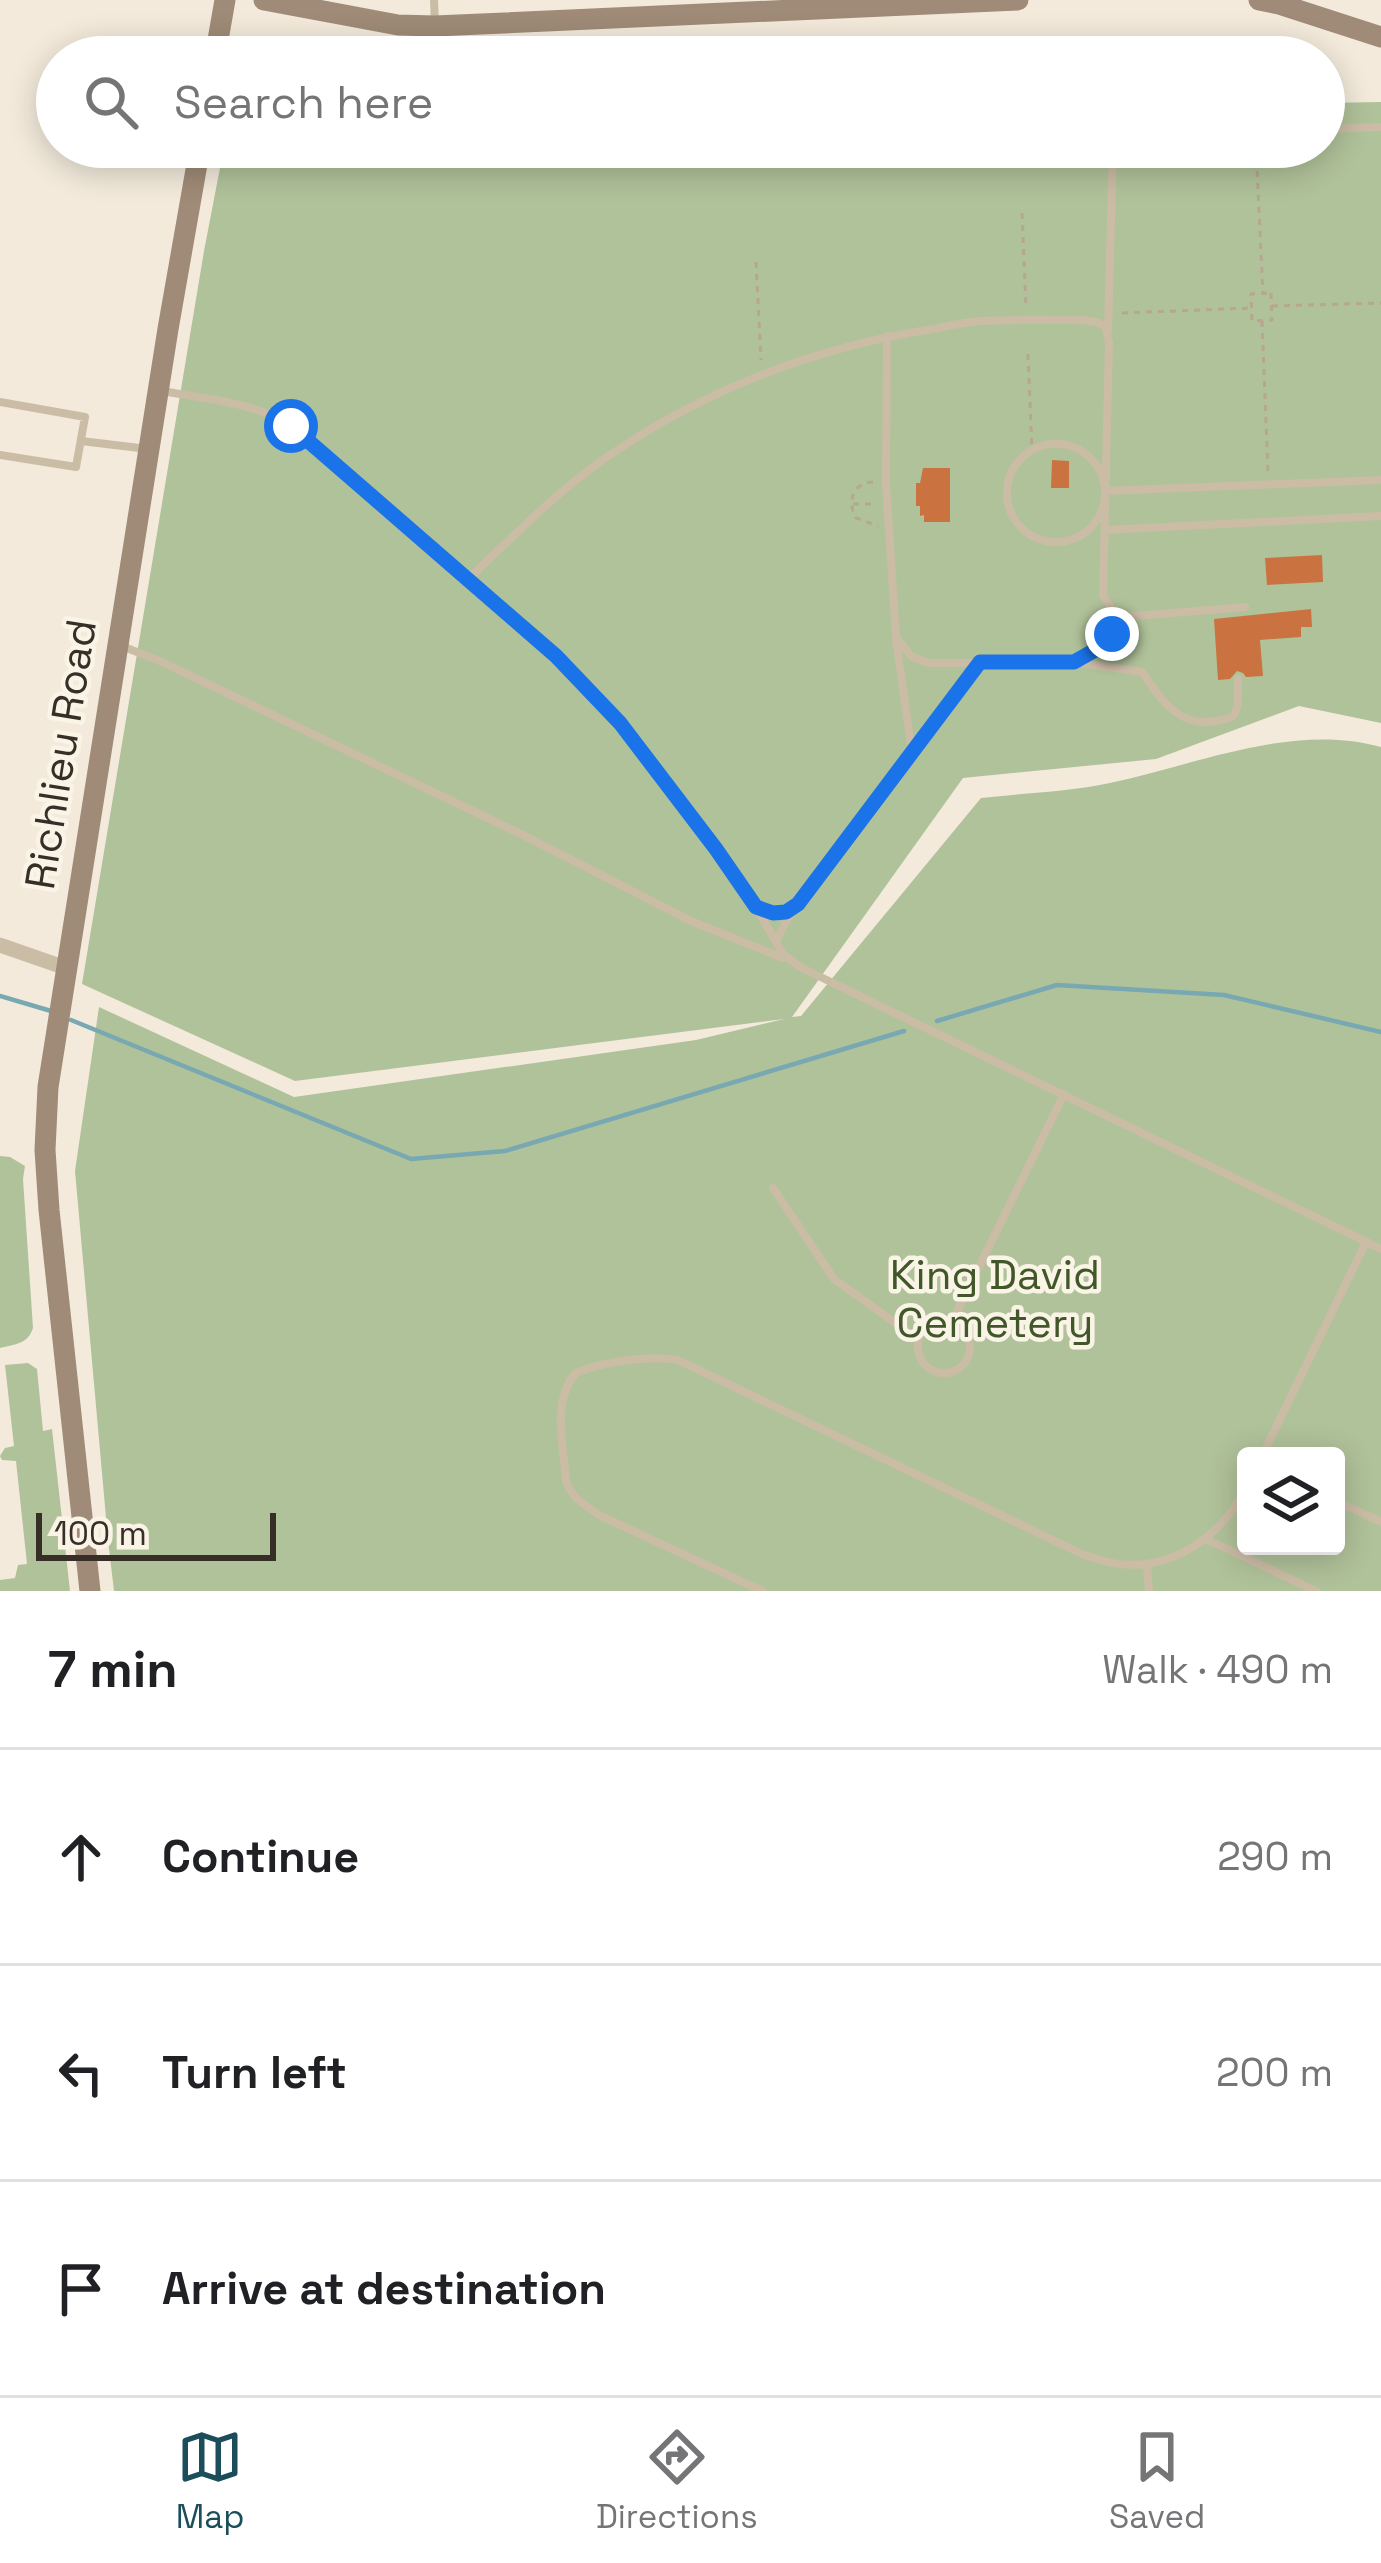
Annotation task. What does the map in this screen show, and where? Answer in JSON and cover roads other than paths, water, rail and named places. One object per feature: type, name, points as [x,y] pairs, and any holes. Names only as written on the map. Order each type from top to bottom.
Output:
[{"type":"main road","points":[[219,36],[225,0]]},
{"type":"main road","points":[[264,0],[398,25],[435,26],[1018,0]]},
{"type":"main road","points":[[1259,0],[1381,37]]},
{"type":"main road","name":"Richlieu Road","points":[[88,1589],[52,1250],[45,1150],[48,1087],[196,168]]},
{"type":"street","points":[[0,945],[66,968]]},
{"type":"lane","points":[[434,0],[435,26]]},
{"type":"lane","points":[[1345,128],[1381,127]]},
{"type":"lane","points":[[1112,168],[1103,596],[1124,616],[1245,607]]},
{"type":"lane","points":[[466,580],[597,464],[665,420],[761,374],[887,336],[978,321],[1082,320],[1096,322],[1108,331]]},
{"type":"lane","points":[[887,336],[886,483],[896,637],[912,754]]},
{"type":"lane","points":[[158,390],[273,414],[556,656],[620,723],[716,849],[783,954],[794,962]]},
{"type":"lane","points":[[0,403],[85,417],[76,467],[0,454]]},
{"type":"lane","points":[[80,441],[149,450]]},
{"type":"lane","points":[[1051,444],[1067,445],[1094,461],[1106,491],[1095,522],[1083,534],[1052,542],[1022,529],[1007,500],[1013,469],[1032,451],[1051,444]]},
{"type":"lane","points":[[1106,491],[1381,480]]},
{"type":"lane","points":[[1105,530],[1381,516]]},
{"type":"lane","points":[[1074,662],[1112,634],[1117,614]]},
{"type":"lane","points":[[896,637],[910,656],[928,663],[1074,662],[1142,672],[1164,704],[1185,721],[1230,718],[1236,711],[1238,680]]},
{"type":"lane","points":[[118,644],[521,834],[691,921],[794,962],[1381,1249]]},
{"type":"lane","points":[[776,941],[798,904],[980,662]]},
{"type":"lane","points":[[756,907],[773,913],[798,904]]},
{"type":"lane","points":[[952,1322],[1064,1094]]},
{"type":"lane","points":[[773,1187],[834,1279],[919,1340]]},
{"type":"lane","points":[[1266,1447],[1366,1243]]},
{"type":"lane","points":[[935,1322],[952,1322],[969,1340],[967,1358],[955,1370],[938,1372],[920,1356],[919,1340],[935,1322]]},
{"type":"lane","points":[[762,1591],[601,1516],[569,1491],[561,1411],[564,1393],[576,1373],[607,1364],[678,1360],[1082,1554],[1119,1564],[1147,1564],[1184,1552],[1206,1539],[1237,1502]]},
{"type":"lane","points":[[1345,1505],[1381,1522]]},
{"type":"lane","points":[[1206,1539],[1316,1591]]},
{"type":"lane","points":[[1147,1564],[1150,1591]]},
{"type":"waterway","points":[[937,1021],[1057,985],[1224,995],[1381,1032]]},
{"type":"waterway","points":[[0,996],[51,1011]]},
{"type":"waterway","points":[[71,1020],[411,1159],[505,1151],[904,1031]]},
{"type":"park label","name":"King David Cemetery","points":[[995,1298]]}]
